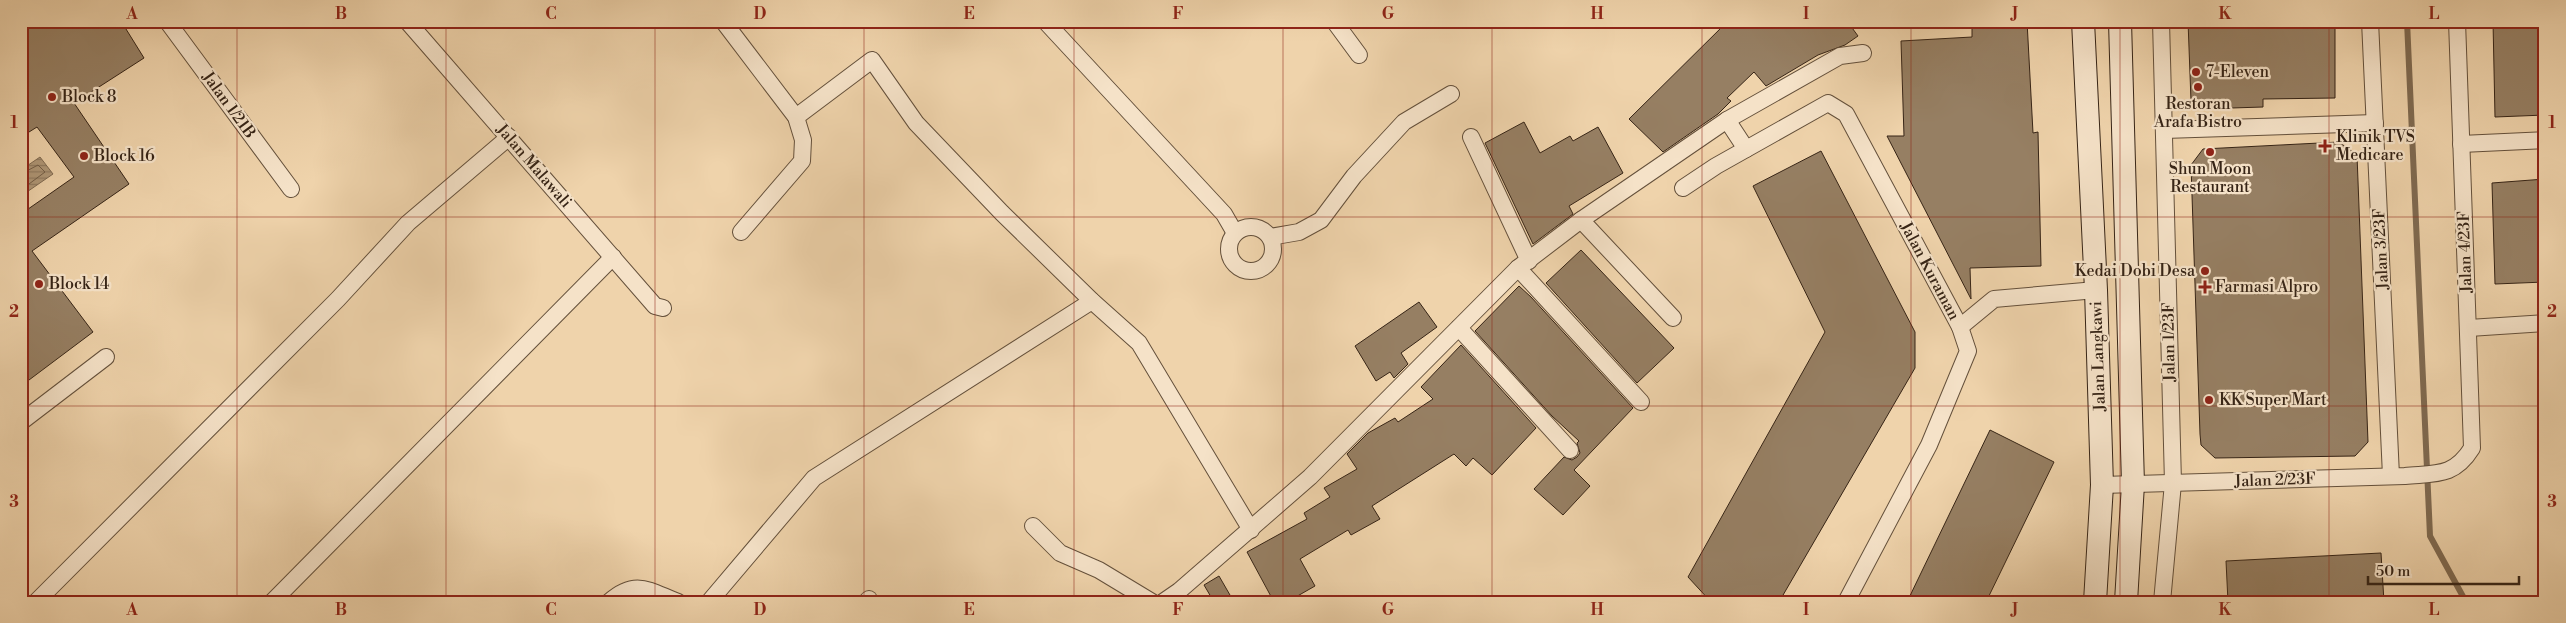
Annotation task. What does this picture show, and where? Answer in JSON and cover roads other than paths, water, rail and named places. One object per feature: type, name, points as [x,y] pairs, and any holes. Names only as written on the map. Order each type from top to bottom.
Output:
[{"type":"street","name":"Jalan 1/21B","points":[[167,21],[291,190]]},
{"type":"street","name":"Jalan Malawali","points":[[407,21],[444,66],[509,136],[612,258],[655,306],[663,308]]},
{"type":"street","points":[[723,21],[796,118],[803,140],[802,161],[741,232]]},
{"type":"street","points":[[1045,21],[1224,214],[1235,233]]},
{"type":"street","points":[[1334,21],[1359,54]]},
{"type":"street","name":"Jalan Langkawi","points":[[2083,21],[2096,290],[2102,485],[2095,602]]},
{"type":"street","name":"Jalan Langkawi","points":[[2120,21],[2133,484],[2126,602]]},
{"type":"street","name":"Jalan 1/23F","points":[[2161,21],[2173,483],[2162,602]]},
{"type":"street","name":"Jalan 3/23F","points":[[2370,21],[2398,476]]},
{"type":"street","name":"Jalan 4/23F","points":[[2448,472],[2464,461],[2472,448],[2457,21]]},
{"type":"street","points":[[1163,602],[1179,591],[1251,530],[1310,477],[1524,264],[1580,220],[1727,120],[1840,56],[1863,53]]},
{"type":"street","points":[[796,118],[872,60],[916,123],[1002,213],[1092,301],[1140,343],[1251,530]]},
{"type":"street","points":[[1270,237],[1299,232],[1321,220],[1354,176],[1404,122],[1451,94]]},
{"type":"street","name":"Jalan Kuraman","points":[[1683,188],[1716,166],[1828,103],[1846,114],[1960,328],[1968,352],[1929,445],[1846,602]]},
{"type":"street","points":[[1727,120],[1746,149]]},
{"type":"street","points":[[2164,130],[2375,123]]},
{"type":"street","points":[[36,602],[331,306],[408,223],[509,136]]},
{"type":"street","points":[[1471,136],[1524,264],[1641,402]]},
{"type":"street","points":[[2461,144],[2545,140]]},
{"type":"street","points":[[1580,220],[1673,318]]},
{"type":"street","points":[[1247,226],[1260,228],[1270,237],[1273,251],[1267,264],[1255,271],[1241,269],[1231,259],[1229,245],[1235,233],[1247,226]]},
{"type":"street","points":[[272,602],[612,258]]},
{"type":"street","points":[[1960,328],[1994,299],[2096,290]]},
{"type":"street","points":[[709,602],[814,478],[1092,301]]},
{"type":"street","points":[[2469,328],[2545,323]]},
{"type":"street","points":[[1458,328],[1570,450]]},
{"type":"street","points":[[21,422],[106,357]]},
{"type":"street","name":"Jalan 2/23F","points":[[2102,485],[2398,476],[2448,472]]},
{"type":"street","points":[[1033,526],[1060,553],[1125,585],[1152,602]]},
{"type":"street","points":[[609,602],[624,591],[637,586],[678,602]]},
{"type":"water","points":[[40,157],[53,174],[21,196],[21,170]]},
{"type":"waterway","points":[[2407,21],[2430,536],[2466,602]]},
{"type":"place","name":"7-Eleven","points":[[2196,72]]},
{"type":"place","name":"Restoran Arafa Bistro","points":[[2198,87]]},
{"type":"place","name":"Block 8","points":[[52,97]]},
{"type":"place","name":"Klinik TVS Medicare","points":[[2325,146]]},
{"type":"place","name":"Shun Moon Restaurant","points":[[2210,152]]},
{"type":"place","name":"Block 16","points":[[84,156]]},
{"type":"place","name":"Kedai Dobi Desa","points":[[2205,271]]},
{"type":"place","name":"Block 14","points":[[39,284]]},
{"type":"place","name":"Farmasi Alpro","points":[[2205,287]]},
{"type":"place","name":"KK Super Mart","points":[[2209,400]]}]
